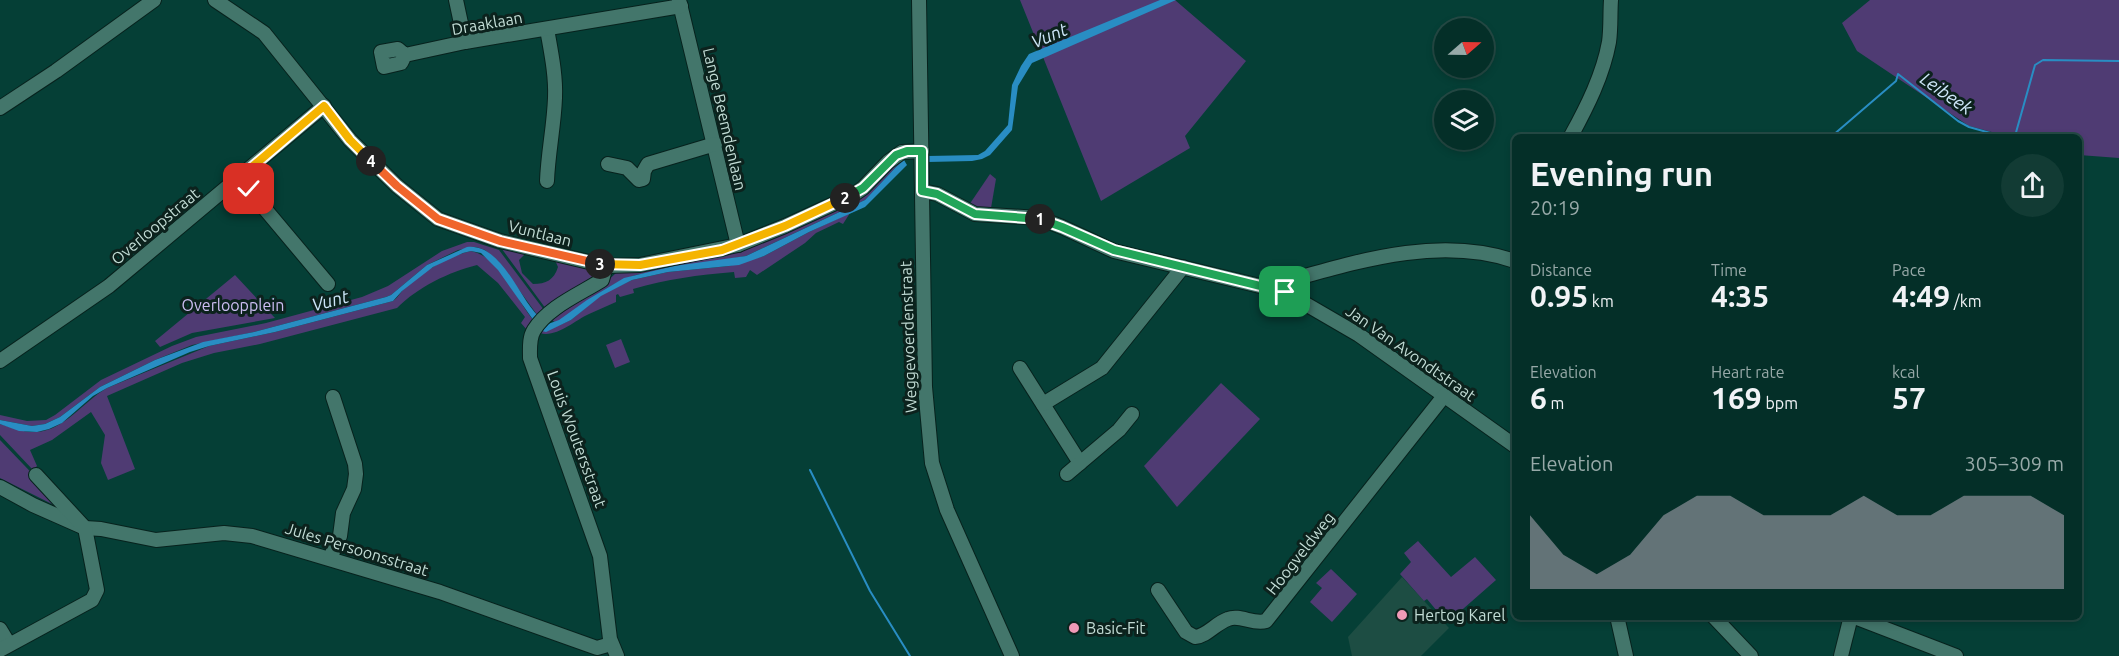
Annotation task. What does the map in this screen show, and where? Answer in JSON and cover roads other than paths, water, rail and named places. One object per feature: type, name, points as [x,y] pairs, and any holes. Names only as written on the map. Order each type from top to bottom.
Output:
[{"type":"street","points":[[0,108],[56,71],[154,0]]},
{"type":"street","name":"Vuntlaan","points":[[215,0],[264,33],[350,140],[397,186],[438,219],[500,241],[606,266],[640,265],[738,245],[853,195],[902,152],[922,157]]},
{"type":"street","points":[[456,0],[465,42]]},
{"type":"street","name":"Weggevoerdenstraat","points":[[919,0],[925,387],[932,463],[944,502],[1012,656]]},
{"type":"street","points":[[1572,134],[1592,96],[1604,60],[1610,31],[1611,0]]},
{"type":"street","name":"Draaklaan","points":[[405,55],[680,3]]},
{"type":"street","name":"Lange Beemdenlaan","points":[[680,3],[738,245]]},
{"type":"street","points":[[547,29],[553,59],[555,98],[547,182]]},
{"type":"street","name":"Overloopstraat","points":[[0,361],[109,286],[324,106]]},
{"type":"street","points":[[608,164],[627,168],[639,180],[643,179],[648,164],[715,144]]},
{"type":"street","points":[[239,178],[328,284]]},
{"type":"street","name":"Jan Van Avondtstraat","points":[[922,191],[937,194],[975,214],[1039,218],[1114,250],[1285,292],[1359,334],[1512,444]]},
{"type":"street","points":[[1285,292],[1298,278],[1364,260],[1428,250],[1458,250],[1512,260]]},
{"type":"street","name":"Louis Woutersstraat","points":[[606,266],[602,280],[546,316],[536,328],[530,341],[530,357],[600,556],[614,650]]},
{"type":"street","points":[[1043,404],[1102,368],[1183,267]]},
{"type":"street","points":[[1020,368],[1080,463]]},
{"type":"street","name":"Hoogveldweg","points":[[1158,590],[1186,632],[1195,637],[1228,619],[1235,618],[1259,623],[1269,619],[1444,396]]},
{"type":"street","points":[[330,558],[334,545],[339,539],[342,516],[354,489],[356,474],[355,464],[333,397]]},
{"type":"street","points":[[1067,474],[1119,430],[1132,414]]},
{"type":"street","points":[[0,628],[4,647],[95,596],[97,584],[85,528],[36,475]]},
{"type":"street","name":"Jules Persoonsstraat","points":[[0,487],[33,505],[85,528],[156,540],[237,533],[252,536],[440,592],[597,648],[614,650]]},
{"type":"street","points":[[1618,620],[1626,656]]},
{"type":"street","points":[[1717,620],[1751,656]]},
{"type":"street","points":[[1841,656],[1850,620]]},
{"type":"street","points":[[1862,620],[1956,656]]},
{"type":"water","points":[[1160,0],[1176,0],[1032,63],[1018,86],[1012,130],[990,155],[972,161],[928,162],[928,156],[978,155],[985,151],[1008,125],[1012,85],[1029,54]]},
{"type":"water","points":[[904,160],[907,165],[865,207],[809,232],[764,256],[739,265],[668,272],[632,280],[601,296],[571,320],[546,332],[542,331],[548,324],[559,320],[624,278],[674,266],[746,256],[865,200]]},
{"type":"water","points":[[467,247],[479,248],[490,253],[499,262],[538,316],[534,321],[498,270],[481,253],[471,251],[433,267],[393,301],[190,352],[107,388],[93,396],[62,423],[49,429],[37,432],[19,431],[0,424],[0,420],[32,426],[45,424],[60,417],[100,387],[155,360],[203,342],[254,332],[386,297],[427,265]]},
{"type":"waterway","name":"Leibeek","points":[[2016,134],[2035,65],[2043,60],[2119,61]]},
{"type":"waterway","name":"Leibeek","points":[[1834,134],[1896,81],[1898,74],[1958,121],[1969,127],[1994,134]]},
{"type":"waterway","points":[[810,470],[870,591],[910,656]]},
{"type":"place","name":"Hertog Karel","points":[[1402,615]]},
{"type":"place","name":"Basic-Fit","points":[[1074,628]]},
{"type":"water label","name":"Vunt","points":[[1049,35]]},
{"type":"water label","name":"Vunt","points":[[330,300]]},
{"type":"park label","name":"Overloopplein","points":[[233,305]]}]
